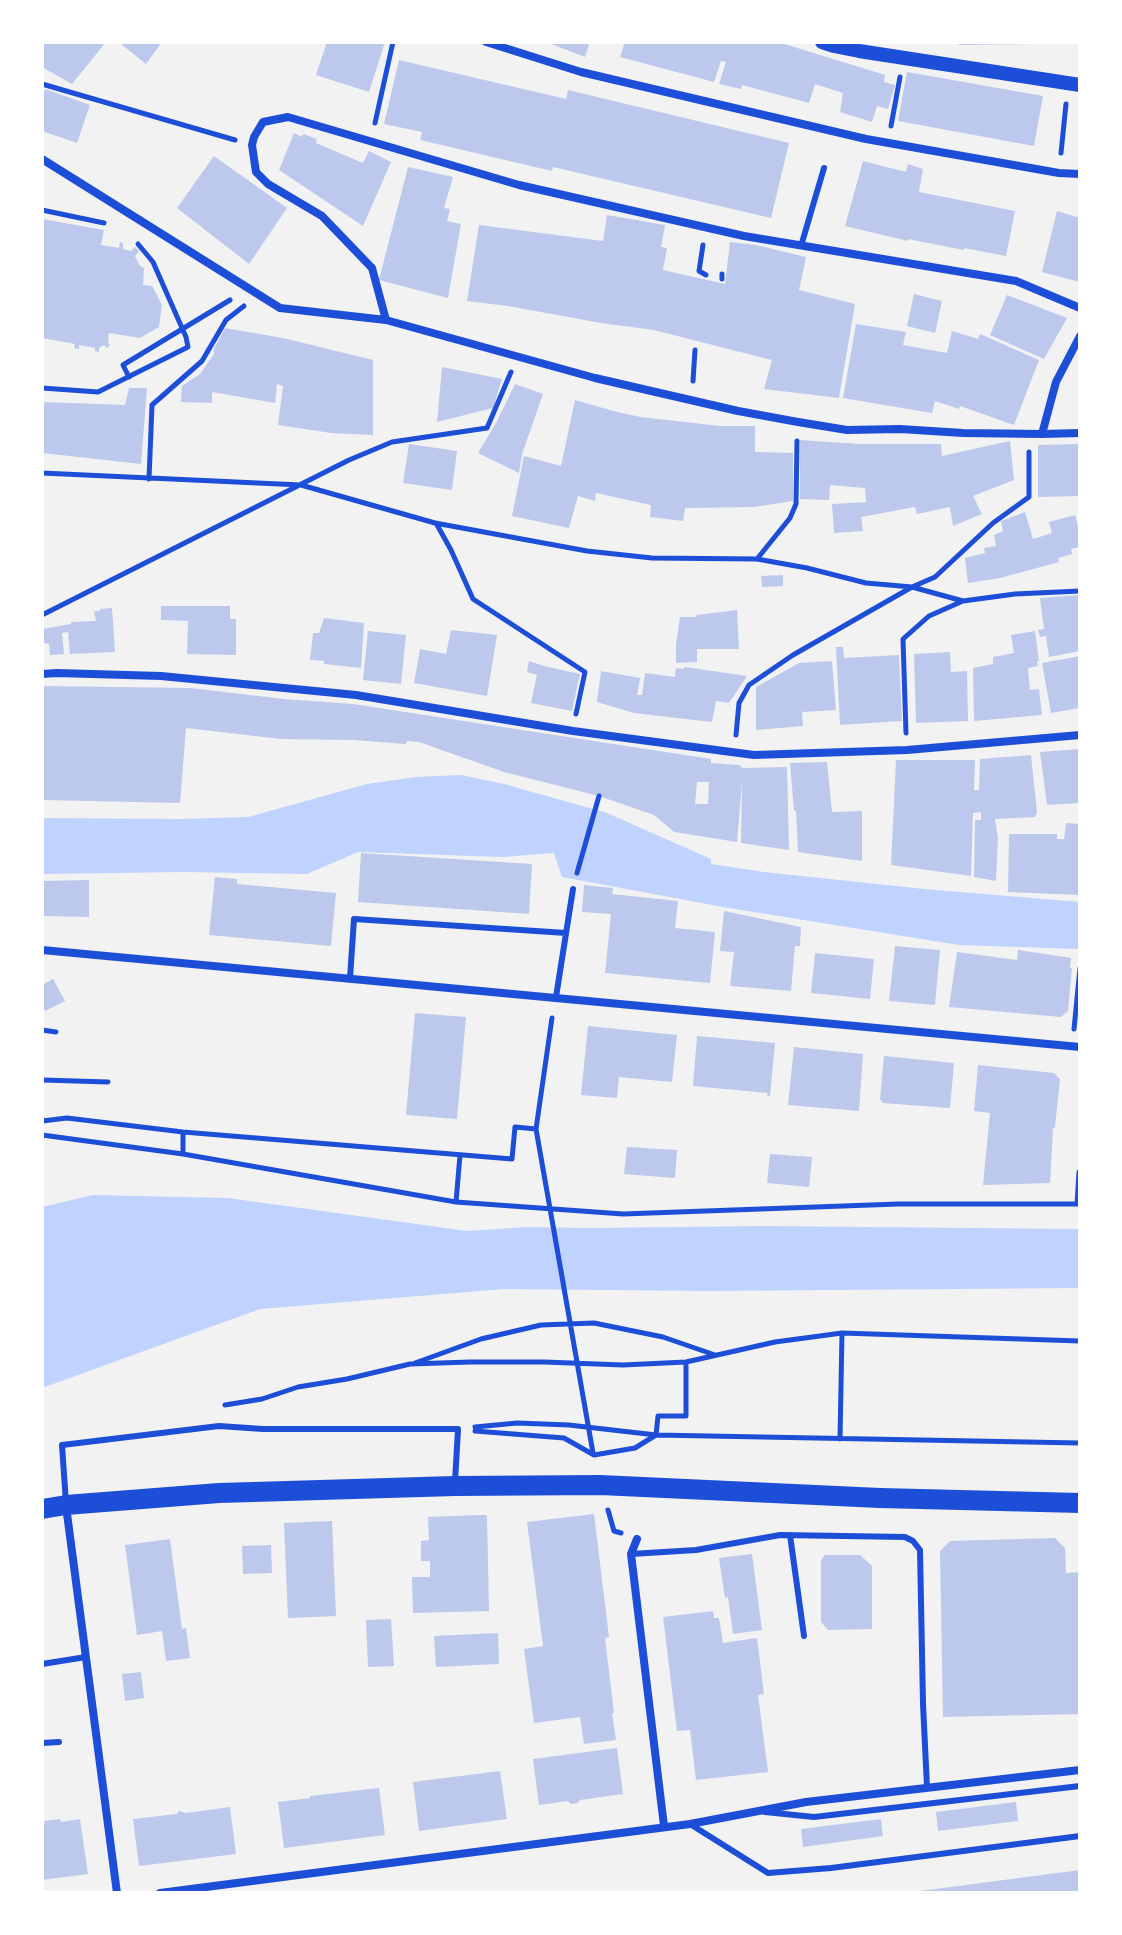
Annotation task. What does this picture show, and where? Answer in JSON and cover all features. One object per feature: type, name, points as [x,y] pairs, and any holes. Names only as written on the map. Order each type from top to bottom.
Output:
[{"type":"main road","points":[[42,1509],[219,1493],[600,1485],[880,1498],[1080,1503]]},
{"type":"street","points":[[486,42],[581,72],[887,143],[1080,174]]},
{"type":"street","points":[[822,42],[1074,84]]},
{"type":"street","points":[[386,320],[372,268],[322,216],[268,184],[256,172],[253,141],[263,122],[288,117],[549,192],[744,236],[1016,281],[1080,308]]},
{"type":"street","points":[[42,159],[280,308],[386,320],[595,378],[738,411],[847,430],[900,429],[1028,435],[1080,433]]},
{"type":"street","points":[[1042,434],[1056,382],[1080,336]]},
{"type":"street","points":[[42,674],[161,676],[356,695],[573,731],[754,755],[907,750],[1080,735]]},
{"type":"street","points":[[42,950],[1076,1046]]},
{"type":"street","points":[[66,1505],[117,1893]]},
{"type":"street","points":[[637,1539],[631,1554],[664,1826]]},
{"type":"street","points":[[160,1893],[690,1824],[806,1802],[1080,1770]]},
{"type":"lane","points":[[801,246],[824,168]]},
{"type":"lane","points":[[556,997],[573,889]]},
{"type":"lane","points":[[350,978],[354,919],[566,933]]},
{"type":"lane","points":[[66,1505],[62,1445],[219,1426],[263,1429],[458,1429],[455,1486]]},
{"type":"lane","points":[[631,1554],[696,1550],[780,1535],[905,1537],[913,1541],[920,1550],[927,1787]]},
{"type":"lane","points":[[790,1535],[804,1636]]},
{"type":"lane","points":[[42,1664],[86,1657]]},
{"type":"lane","points":[[42,1743],[59,1742]]},
{"type":"lane","points":[[761,1811],[814,1817],[1080,1786]]},
{"type":"lane","points":[[690,1824],[768,1873],[831,1868],[1080,1836]]},
{"type":"path","points":[[370,143],[393,42]]},
{"type":"path","points":[[887,143],[904,58]]},
{"type":"path","points":[[42,84],[253,141]]},
{"type":"path","points":[[1059,173],[1074,84]]},
{"type":"path","points":[[42,210],[112,224]]},
{"type":"path","points":[[42,388],[98,392],[188,347],[153,262],[137,242]]},
{"type":"path","points":[[702,251],[699,271],[706,275]]},
{"type":"path","points":[[129,377],[123,365],[247,289]]},
{"type":"path","points":[[149,479],[152,405],[202,361],[226,320]]},
{"type":"path","points":[[692,399],[695,350]]},
{"type":"path","points":[[42,615],[349,460],[392,442],[487,428],[518,356]]},
{"type":"path","points":[[757,559],[790,518],[796,504],[798,422]]},
{"type":"path","points":[[735,752],[739,703],[749,685],[793,655],[935,577],[993,523],[1029,497],[1028,435]]},
{"type":"path","points":[[42,473],[301,485],[435,523],[587,551],[652,558],[757,559],[866,583],[912,587],[963,601]]},
{"type":"path","points":[[435,523],[473,599],[585,672],[573,731]]},
{"type":"path","points":[[907,750],[903,639],[929,616],[963,601],[1015,594],[1080,591]]},
{"type":"path","points":[[573,889],[599,796]]},
{"type":"path","points":[[1076,1046],[1080,968]]},
{"type":"path","points":[[556,997],[536,1129],[594,1455]]},
{"type":"path","points":[[42,1030],[56,1032]]},
{"type":"path","points":[[42,1080],[108,1082]]},
{"type":"path","points":[[42,1121],[67,1118],[183,1132],[512,1159],[515,1127],[536,1129]]},
{"type":"path","points":[[183,1132],[183,1154]]},
{"type":"path","points":[[42,1135],[183,1154],[456,1202],[623,1214],[898,1204],[1078,1204],[1080,1172]]},
{"type":"path","points":[[456,1202],[460,1155]]},
{"type":"path","points":[[219,1407],[410,1364],[481,1339],[541,1325],[594,1323],[663,1337],[717,1355]]},
{"type":"path","points":[[410,1364],[544,1362],[623,1365],[686,1362],[775,1342],[842,1333],[1080,1341]]},
{"type":"path","points":[[840,1439],[842,1333]]},
{"type":"path","points":[[656,1435],[658,1416],[686,1416],[686,1362]]},
{"type":"path","points":[[458,1429],[517,1423],[569,1425],[656,1435],[1080,1443]]},
{"type":"path","points":[[458,1429],[564,1438],[594,1455],[635,1448],[656,1435]]},
{"type":"path","points":[[600,1485],[614,1531],[637,1539]]},
{"type":"water","points":[[461,775],[607,813],[711,859],[711,864],[924,889],[1080,902],[1080,949],[959,945],[723,907],[562,877],[554,853],[502,857],[358,852],[307,874],[42,874],[42,818],[248,817],[367,784]]},
{"type":"water","points":[[93,1195],[228,1198],[467,1231],[528,1227],[764,1226],[1080,1229],[1080,1288],[504,1289],[260,1309],[42,1388],[42,1207]]},
{"type":"building","points":[[42,42],[106,42],[72,84],[42,67]]},
{"type":"building","points":[[162,42],[146,64],[121,44]]},
{"type":"building","points":[[327,42],[385,42],[369,92],[316,75]]},
{"type":"building","points":[[546,42],[590,42],[585,57]]},
{"type":"building","points":[[625,42],[778,42],[885,75],[884,82],[895,85],[888,109],[877,106],[872,122],[840,112],[843,93],[815,84],[809,103],[742,85],[741,89],[719,84],[726,62],[721,61],[714,82],[620,57]]},
{"type":"building","points":[[959,42],[1033,42],[1033,44],[959,45]]},
{"type":"building","points":[[399,60],[566,99],[568,90],[789,143],[771,218],[553,167],[552,171],[420,140],[422,132],[384,124]]},
{"type":"building","points":[[907,72],[1043,96],[1034,146],[898,121]]},
{"type":"building","points":[[45,89],[90,105],[77,143],[42,131]]},
{"type":"building","points":[[294,133],[317,139],[316,143],[363,163],[369,151],[391,162],[363,226],[279,170]]},
{"type":"building","points":[[214,156],[287,208],[249,264],[177,208]]},
{"type":"building","points":[[863,161],[906,172],[908,164],[923,169],[919,192],[1015,211],[1006,256],[908,241],[845,226]]},
{"type":"building","points":[[408,167],[453,177],[444,208],[450,209],[447,221],[461,224],[448,298],[379,280]]},
{"type":"building","points":[[1057,211],[1080,218],[1080,282],[1042,272]]},
{"type":"building","points":[[607,215],[665,225],[661,247],[667,248],[663,270],[725,284],[730,242],[806,257],[799,290],[855,304],[839,398],[764,389],[772,360],[654,330],[467,301],[479,225],[603,241]]},
{"type":"building","points":[[42,219],[104,230],[101,245],[119,248],[120,242],[123,249],[131,251],[135,247],[139,251],[135,256],[144,268],[143,285],[152,286],[162,305],[159,327],[140,338],[109,333],[110,345],[99,348],[99,352],[95,348],[79,345],[79,349],[74,348],[75,344],[42,338]]},
{"type":"building","points":[[914,294],[942,301],[935,333],[907,326]]},
{"type":"building","points":[[1007,295],[1067,318],[1044,359],[990,335]]},
{"type":"building","points":[[856,324],[906,332],[903,345],[947,353],[952,331],[978,339],[980,334],[1039,360],[1014,425],[960,406],[959,409],[935,401],[932,413],[843,398]]},
{"type":"building","points":[[225,328],[283,338],[373,360],[373,435],[331,433],[278,425],[283,386],[277,384],[275,403],[212,392],[212,403],[181,402],[182,386],[200,374],[214,354]]},
{"type":"building","points":[[442,367],[502,379],[493,408],[437,422]]},
{"type":"building","points":[[515,384],[543,394],[522,454],[519,473],[478,453]]},
{"type":"building","points":[[129,388],[147,388],[141,464],[42,453],[42,402],[125,405]]},
{"type":"building","points":[[575,400],[641,417],[720,426],[755,426],[755,452],[793,453],[793,501],[754,507],[685,508],[683,521],[650,517],[651,505],[596,493],[595,501],[578,496],[569,528],[512,516],[524,456],[561,466]]},
{"type":"building","points":[[800,440],[941,444],[942,456],[1010,441],[1014,480],[973,496],[982,514],[953,526],[950,507],[917,514],[915,507],[861,517],[863,531],[834,533],[832,504],[866,502],[865,488],[830,485],[829,500],[800,499]]},
{"type":"building","points":[[409,444],[457,451],[452,490],[403,483]]},
{"type":"building","points":[[1080,444],[1080,496],[1038,497],[1038,445]]},
{"type":"building","points":[[1025,512],[1033,539],[1052,533],[1049,522],[1075,515],[1080,547],[1071,549],[1072,554],[1058,558],[1059,562],[968,583],[965,558],[985,553],[984,548],[996,546],[994,535],[1003,531],[1001,521]]},
{"type":"building","points":[[783,575],[783,586],[762,587],[761,576]]},
{"type":"building","points":[[1080,595],[1080,651],[1049,657],[1046,636],[1040,637],[1038,630],[1044,629],[1040,598]]},
{"type":"building","points":[[161,606],[230,606],[230,619],[236,619],[236,655],[187,654],[188,621],[161,620]]},
{"type":"building","points":[[112,608],[115,652],[70,654],[68,632],[62,633],[64,654],[50,655],[49,644],[42,642],[42,629],[71,622],[96,621],[94,611]]},
{"type":"building","points":[[737,610],[739,649],[697,649],[697,662],[676,663],[680,617]]},
{"type":"building","points":[[324,618],[364,623],[361,668],[310,660],[313,633],[319,633]]},
{"type":"building","points":[[451,630],[497,635],[487,696],[414,683],[420,649],[446,654]]},
{"type":"building","points":[[368,631],[406,635],[401,684],[363,680]]},
{"type":"building","points":[[1035,631],[1039,661],[1038,666],[1028,668],[1030,690],[1039,689],[1042,715],[974,721],[973,668],[993,664],[993,657],[1014,653],[1011,635]]},
{"type":"building","points":[[836,647],[843,647],[844,658],[899,655],[902,721],[840,725]]},
{"type":"building","points":[[950,652],[951,672],[967,671],[968,721],[916,723],[914,654]]},
{"type":"building","points":[[1080,656],[1080,708],[1051,713],[1042,663]]},
{"type":"building","points":[[529,661],[580,674],[572,711],[531,703],[537,675],[527,672]]},
{"type":"building","points":[[832,661],[836,710],[802,712],[803,726],[756,730],[756,687],[799,663]]},
{"type":"building","points":[[676,668],[747,676],[729,703],[716,701],[712,722],[634,713],[597,702],[601,671],[640,678],[637,695],[642,695],[645,673],[675,677]]},
{"type":"building","points":[[42,686],[190,688],[353,704],[711,759],[711,763],[740,765],[742,768],[787,767],[789,850],[741,843],[742,782],[737,842],[674,832],[654,815],[599,796],[504,772],[419,742],[407,741],[406,744],[281,739],[186,728],[180,803],[42,800]],"holes":[[[697,782],[709,782],[708,804],[695,804]]]},
{"type":"building","points":[[1080,749],[1080,803],[1047,805],[1040,752]]},
{"type":"building","points":[[1031,755],[1037,812],[1035,817],[995,819],[998,838],[996,881],[974,877],[975,820],[981,820],[981,812],[973,813],[971,876],[891,865],[896,760],[975,760],[974,790],[979,790],[980,759]]},
{"type":"building","points":[[827,762],[832,812],[862,811],[862,861],[798,852],[790,763]]},
{"type":"building","points":[[1066,823],[1080,824],[1080,895],[1008,892],[1009,834],[1057,834],[1057,839],[1064,839]]},
{"type":"building","points":[[361,853],[532,864],[529,914],[358,902]]},
{"type":"building","points":[[215,877],[237,879],[237,884],[336,893],[331,946],[209,935]]},
{"type":"building","points":[[89,880],[89,917],[42,916],[42,881]]},
{"type":"building","points":[[584,885],[613,888],[612,894],[678,901],[675,928],[715,932],[710,983],[605,973],[611,914],[582,912]]},
{"type":"building","points":[[724,911],[801,927],[800,946],[795,946],[791,991],[730,986],[734,952],[720,951]]},
{"type":"building","points":[[895,946],[940,950],[935,1005],[889,1001]]},
{"type":"building","points":[[1018,950],[1071,958],[1068,1011],[1061,1017],[949,1007],[957,952],[1017,960]]},
{"type":"building","points":[[815,953],[874,959],[870,999],[811,993]]},
{"type":"building","points":[[53,979],[65,1001],[45,1011],[42,985]]},
{"type":"building","points":[[415,1013],[466,1017],[457,1119],[406,1115]]},
{"type":"building","points":[[588,1026],[677,1035],[672,1082],[619,1077],[617,1098],[581,1095]]},
{"type":"building","points":[[697,1036],[775,1043],[770,1096],[767,1096],[768,1093],[693,1086]]},
{"type":"building","points":[[794,1047],[863,1054],[859,1111],[788,1105]]},
{"type":"building","points":[[884,1056],[954,1063],[950,1108],[883,1103],[880,1099]]},
{"type":"building","points":[[978,1065],[1054,1073],[1060,1079],[1050,1183],[983,1185],[990,1113],[974,1111]]},
{"type":"building","points":[[627,1147],[677,1150],[675,1178],[624,1174]]},
{"type":"building","points":[[770,1154],[812,1157],[809,1187],[767,1183]]},
{"type":"building","points":[[594,1514],[609,1637],[605,1638],[616,1740],[584,1744],[580,1717],[534,1723],[524,1649],[543,1646],[527,1522]]},
{"type":"building","points":[[487,1515],[489,1611],[413,1613],[412,1577],[430,1577],[430,1561],[421,1561],[421,1541],[429,1540],[428,1517]]},
{"type":"building","points":[[332,1521],[336,1616],[288,1618],[284,1523]]},
{"type":"building","points":[[1055,1538],[1065,1548],[1066,1573],[1080,1572],[1080,1714],[943,1717],[940,1551],[950,1541]]},
{"type":"building","points":[[170,1539],[182,1629],[186,1628],[190,1658],[166,1661],[162,1631],[137,1635],[125,1545]]},
{"type":"building","points":[[271,1545],[272,1573],[243,1574],[242,1546]]},
{"type":"building","points":[[752,1554],[762,1630],[733,1634],[719,1558]]},
{"type":"building","points":[[825,1555],[860,1555],[872,1566],[872,1629],[828,1630],[821,1622],[821,1560]]},
{"type":"building","points":[[713,1611],[714,1618],[719,1618],[723,1643],[757,1638],[764,1694],[758,1695],[768,1772],[696,1780],[690,1730],[677,1731],[663,1617]]},
{"type":"building","points":[[391,1619],[394,1666],[368,1667],[366,1620]]},
{"type":"building","points":[[498,1633],[499,1664],[436,1667],[434,1636]]},
{"type":"building","points":[[141,1672],[144,1698],[125,1701],[122,1674]]},
{"type":"building","points":[[617,1748],[623,1794],[571,1804],[568,1801],[539,1805],[533,1759]]},
{"type":"building","points":[[500,1771],[507,1819],[419,1831],[413,1782]]},
{"type":"building","points":[[379,1788],[385,1835],[284,1848],[278,1802]]},
{"type":"building","points":[[1016,1802],[1018,1821],[938,1831],[936,1812]]},
{"type":"building","points":[[230,1807],[236,1854],[139,1866],[133,1819]]},
{"type":"building","points":[[60,1819],[61,1822],[80,1819],[88,1874],[42,1880],[42,1824]]},
{"type":"building","points":[[881,1819],[883,1836],[803,1847],[801,1829]]},
{"type":"building","points":[[1080,1870],[1080,1893],[920,1893],[920,1891]]}]
